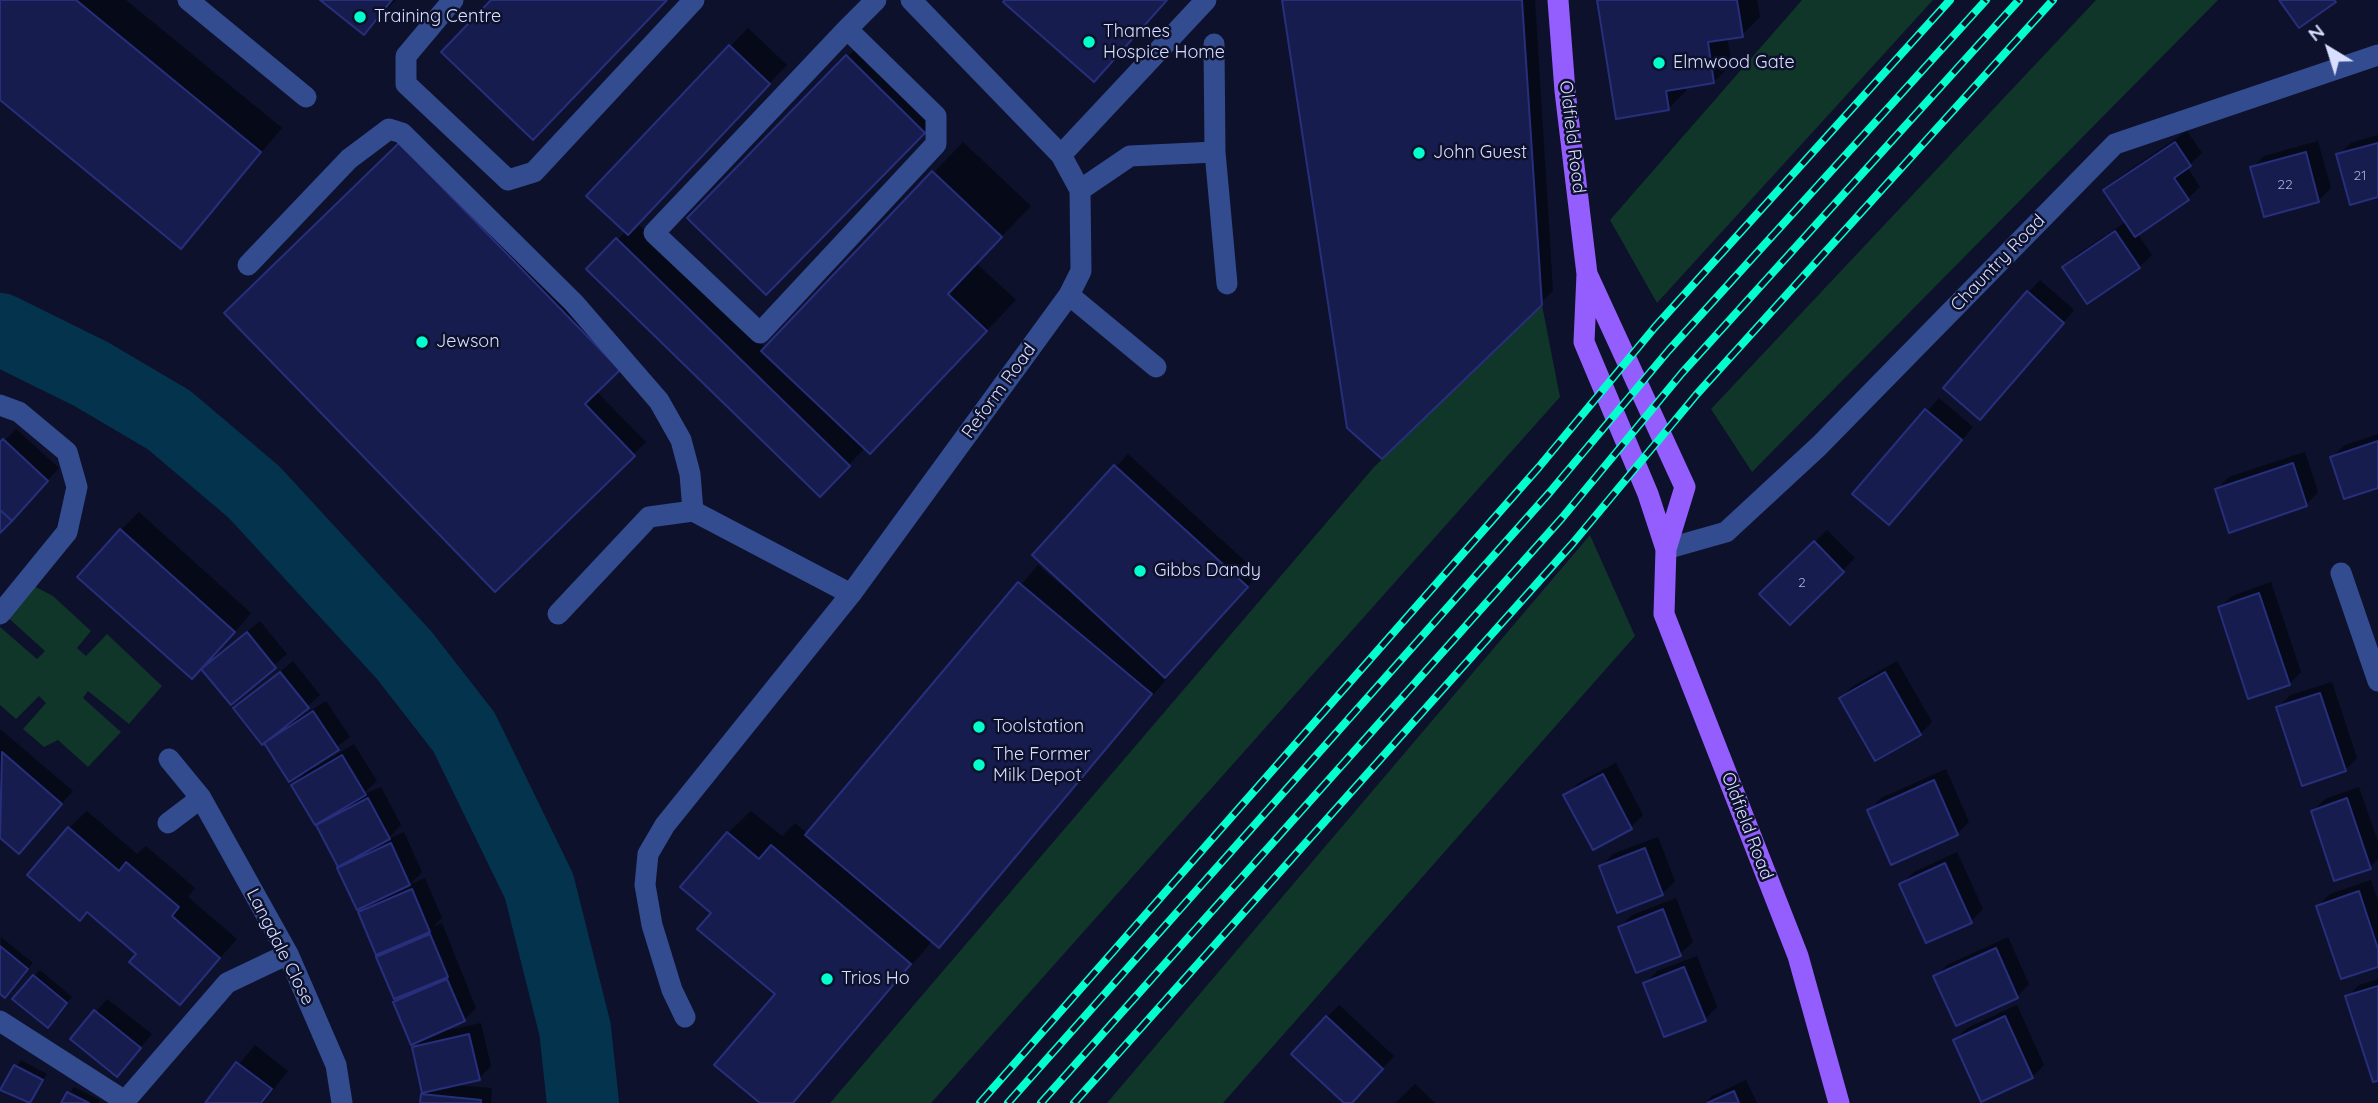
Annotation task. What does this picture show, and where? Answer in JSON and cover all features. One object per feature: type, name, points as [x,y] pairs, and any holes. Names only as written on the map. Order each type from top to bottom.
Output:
[{"type":"main road","name":"Oldfield Road","points":[[1558,0],[1565,91],[1587,274],[1584,342],[1648,494],[1666,549]]},
{"type":"main road","name":"Oldfield Road","points":[[1587,274],[1685,487],[1666,549],[1664,614],[1798,956],[1839,1103]]},
{"type":"street","points":[[188,0],[306,97]]},
{"type":"street","points":[[453,0],[406,56],[406,84],[508,180],[534,172],[694,0]]},
{"type":"street","points":[[847,29],[936,116],[936,144],[760,333],[654,233],[847,29],[876,0]]},
{"type":"street","name":"Reform Road","points":[[685,1017],[672,990],[652,925],[645,885],[648,854],[666,825],[851,594],[1069,295],[1081,271],[1080,190],[1061,155],[911,0]]},
{"type":"street","points":[[1061,155],[1206,0]]},
{"type":"street","points":[[1214,44],[1216,152],[1227,284]]},
{"type":"street","name":"Chauntry Road","points":[[1666,549],[1726,532],[1819,446],[2115,144],[2378,55]]},
{"type":"street","points":[[248,265],[349,159],[389,129],[402,133],[574,303],[659,401],[681,440],[690,474],[693,511]]},
{"type":"street","points":[[1080,190],[1130,156],[1216,152]]},
{"type":"street","points":[[1069,295],[1156,367]]},
{"type":"street","points":[[0,405],[19,412],[67,452],[77,487],[67,532],[0,614]]},
{"type":"street","points":[[558,614],[649,517],[693,511],[851,594]]},
{"type":"street","points":[[2341,573],[2378,681]]},
{"type":"street","name":"Langdale Close","points":[[169,759],[201,799],[288,954],[336,1065],[342,1103]]},
{"type":"street","points":[[168,823],[201,799]]},
{"type":"street","points":[[0,1021],[125,1101],[228,983],[288,954]]},
{"type":"green space","points":[[1802,0],[1933,0],[1657,303],[1610,220]]},
{"type":"green space","points":[[2096,0],[2218,0],[1752,472],[1711,409]]},
{"type":"green space","points":[[1542,305],[1560,397],[931,1103],[830,1103],[1374,467]]},
{"type":"green space","points":[[1590,535],[1635,636],[1223,1103],[1107,1103]]},
{"type":"green space","points":[[30,584],[53,596],[91,631],[77,648],[86,656],[107,634],[162,686],[129,724],[88,691],[83,698],[121,732],[88,767],[58,740],[44,747],[23,729],[46,703],[39,696],[16,719],[0,705],[0,627],[37,659],[45,651],[5,615]]},
{"type":"building","points":[[0,0],[76,0],[261,152],[181,249],[0,100]]},
{"type":"building","name":"Training Centre","points":[[320,0],[392,0],[364,35]]},
{"type":"building","points":[[491,0],[667,0],[533,140],[441,52]]},
{"type":"building","name":"Thames Hospice Home","points":[[1167,0],[1094,82],[1003,2]]},
{"type":"building","name":"John Guest","points":[[1282,0],[1522,0],[1542,305],[1382,459],[1347,428]]},
{"type":"building","name":"Elmwood Gate","points":[[1597,0],[1737,0],[1743,37],[1708,42],[1714,83],[1666,91],[1669,110],[1616,119]]},
{"type":"building","points":[[2279,0],[2334,0],[2336,2],[2299,28]]},
{"type":"building","points":[[729,45],[770,84],[628,235],[586,196]]},
{"type":"building","points":[[846,55],[925,133],[766,295],[687,218]]},
{"type":"building","points":[[2175,142],[2191,166],[2174,178],[2189,200],[2135,237],[2103,190]]},
{"type":"building","name":"Jewson","points":[[399,143],[620,370],[585,404],[635,456],[495,592],[224,313]]},
{"type":"building","points":[[2378,143],[2378,197],[2350,205],[2336,154]]},
{"type":"building","points":[[2306,152],[2319,202],[2264,217],[2250,167]]},
{"type":"building","points":[[932,171],[1002,237],[948,294],[987,331],[870,454],[761,351]]},
{"type":"building","points":[[2115,231],[2140,268],[2087,304],[2062,267]]},
{"type":"building","points":[[616,238],[850,466],[820,497],[586,269]]},
{"type":"building","points":[[2027,291],[2064,323],[1980,420],[1943,388]]},
{"type":"building","points":[[1925,409],[1962,440],[1889,525],[1852,494]]},
{"type":"building","points":[[3,439],[48,481],[12,521],[0,510],[0,442]]},
{"type":"building","points":[[2378,441],[2378,488],[2344,499],[2330,457]]},
{"type":"building","points":[[2293,463],[2307,506],[2229,533],[2215,489]]},
{"type":"building","name":"Gibbs Dandy","points":[[1114,465],[1248,587],[1165,678],[1032,555]]},
{"type":"building","points":[[0,510],[12,521],[0,533]]},
{"type":"building","points":[[120,529],[235,632],[192,679],[77,577]]},
{"type":"building","points":[[1814,541],[1844,572],[1790,625],[1759,594]]},
{"type":"building","name":"The Former Milk Depot","points":[[1018,582],[1152,694],[939,948],[805,835]]},
{"type":"building","points":[[2259,593],[2290,685],[2248,699],[2218,607]]},
{"type":"building","points":[[247,632],[276,668],[231,705],[201,669]]},
{"type":"building","points":[[280,672],[309,708],[262,745],[233,708]]},
{"type":"building","points":[[1885,672],[1921,735],[1875,761],[1839,698]]},
{"type":"building","points":[[2320,693],[2346,771],[2302,786],[2276,707]]},
{"type":"building","points":[[313,711],[339,750],[289,782],[264,743]]},
{"type":"building","points":[[2,752],[62,804],[19,854],[0,838]]},
{"type":"building","points":[[342,755],[366,795],[315,825],[291,785]]},
{"type":"building","points":[[1603,774],[1632,829],[1593,850],[1563,795]]},
{"type":"building","points":[[1934,780],[1958,835],[1891,865],[1867,810]]},
{"type":"building","points":[[368,798],[390,839],[338,867],[316,825]]},
{"type":"building","points":[[2347,798],[2371,869],[2334,881],[2311,811]]},
{"type":"building","points":[[68,827],[119,871],[126,862],[179,907],[172,916],[220,958],[180,1005],[129,962],[136,954],[87,912],[80,921],[27,875]]},
{"type":"building","name":"Trios Ho","points":[[727,832],[759,859],[771,845],[911,964],[793,1103],[760,1103],[714,1065],[775,994],[697,929],[711,913],[680,887]]},
{"type":"building","points":[[391,843],[410,885],[357,910],[337,868]]},
{"type":"building","points":[[1645,848],[1663,895],[1617,913],[1599,866]]},
{"type":"building","points":[[1945,863],[1972,923],[1926,943],[1899,884]]},
{"type":"building","points":[[412,889],[430,932],[376,955],[358,912]]},
{"type":"building","points":[[2359,891],[2378,949],[2378,967],[2341,979],[2316,906]]},
{"type":"building","points":[[1663,909],[1681,956],[1636,973],[1618,927]]},
{"type":"building","points":[[430,934],[448,977],[394,999],[376,957]]},
{"type":"building","points":[[0,946],[28,969],[5,998],[0,994]]},
{"type":"building","points":[[1996,948],[2018,998],[1956,1026],[1933,976]]},
{"type":"building","points":[[1684,967],[1706,1021],[1664,1037],[1643,983]]},
{"type":"building","points":[[33,975],[67,1003],[48,1028],[12,999]]},
{"type":"building","points":[[447,979],[465,1021],[411,1045],[393,1002]]},
{"type":"building","points":[[2378,986],[2378,1081],[2373,1082],[2345,996]]},
{"type":"building","points":[[94,1010],[141,1048],[117,1077],[70,1039]]},
{"type":"building","points":[[1326,1016],[1383,1069],[1352,1103],[1344,1103],[1291,1054]]},
{"type":"building","points":[[2005,1016],[2033,1078],[1981,1102],[1953,1040]]},
{"type":"building","points":[[469,1034],[480,1080],[422,1093],[412,1047]]},
{"type":"building","points":[[236,1062],[272,1089],[261,1103],[205,1103]]},
{"type":"building","points":[[14,1065],[43,1080],[30,1103],[0,1090]]},
{"type":"building","points":[[1734,1091],[1739,1103],[1707,1103]]},
{"type":"building","points":[[67,1092],[89,1103],[61,1103]]},
{"type":"building","points":[[421,1094],[481,1100],[481,1103],[420,1103]]},
{"type":"waterway","points":[[0,329],[91,374],[169,420],[254,492],[404,655],[464,732],[539,886],[575,1029],[583,1103]]},
{"type":"railway","points":[[980,1103],[1539,467],[1655,327],[1950,0]]},
{"type":"railway","points":[[1008,1103],[1550,492],[1669,350],[1986,0]]},
{"type":"railway","points":[[1041,1103],[1562,518],[1682,373],[2019,0]]},
{"type":"railway","points":[[1074,1103],[1573,543],[1697,394],[2053,0]]},
{"type":"place","name":"Training Centre","points":[[360,17]]},
{"type":"place","name":"Thames Hospice Home","points":[[1089,42]]},
{"type":"place","name":"Elmwood Gate","points":[[1659,63]]},
{"type":"place","name":"John Guest","points":[[1419,153]]},
{"type":"place","name":"Jewson","points":[[422,342]]},
{"type":"place","name":"Gibbs Dandy","points":[[1140,571]]},
{"type":"place","name":"Toolstation","points":[[979,727]]},
{"type":"place","name":"The Former Milk Depot","points":[[979,765]]},
{"type":"place","name":"Trios Ho","points":[[827,979]]}]
